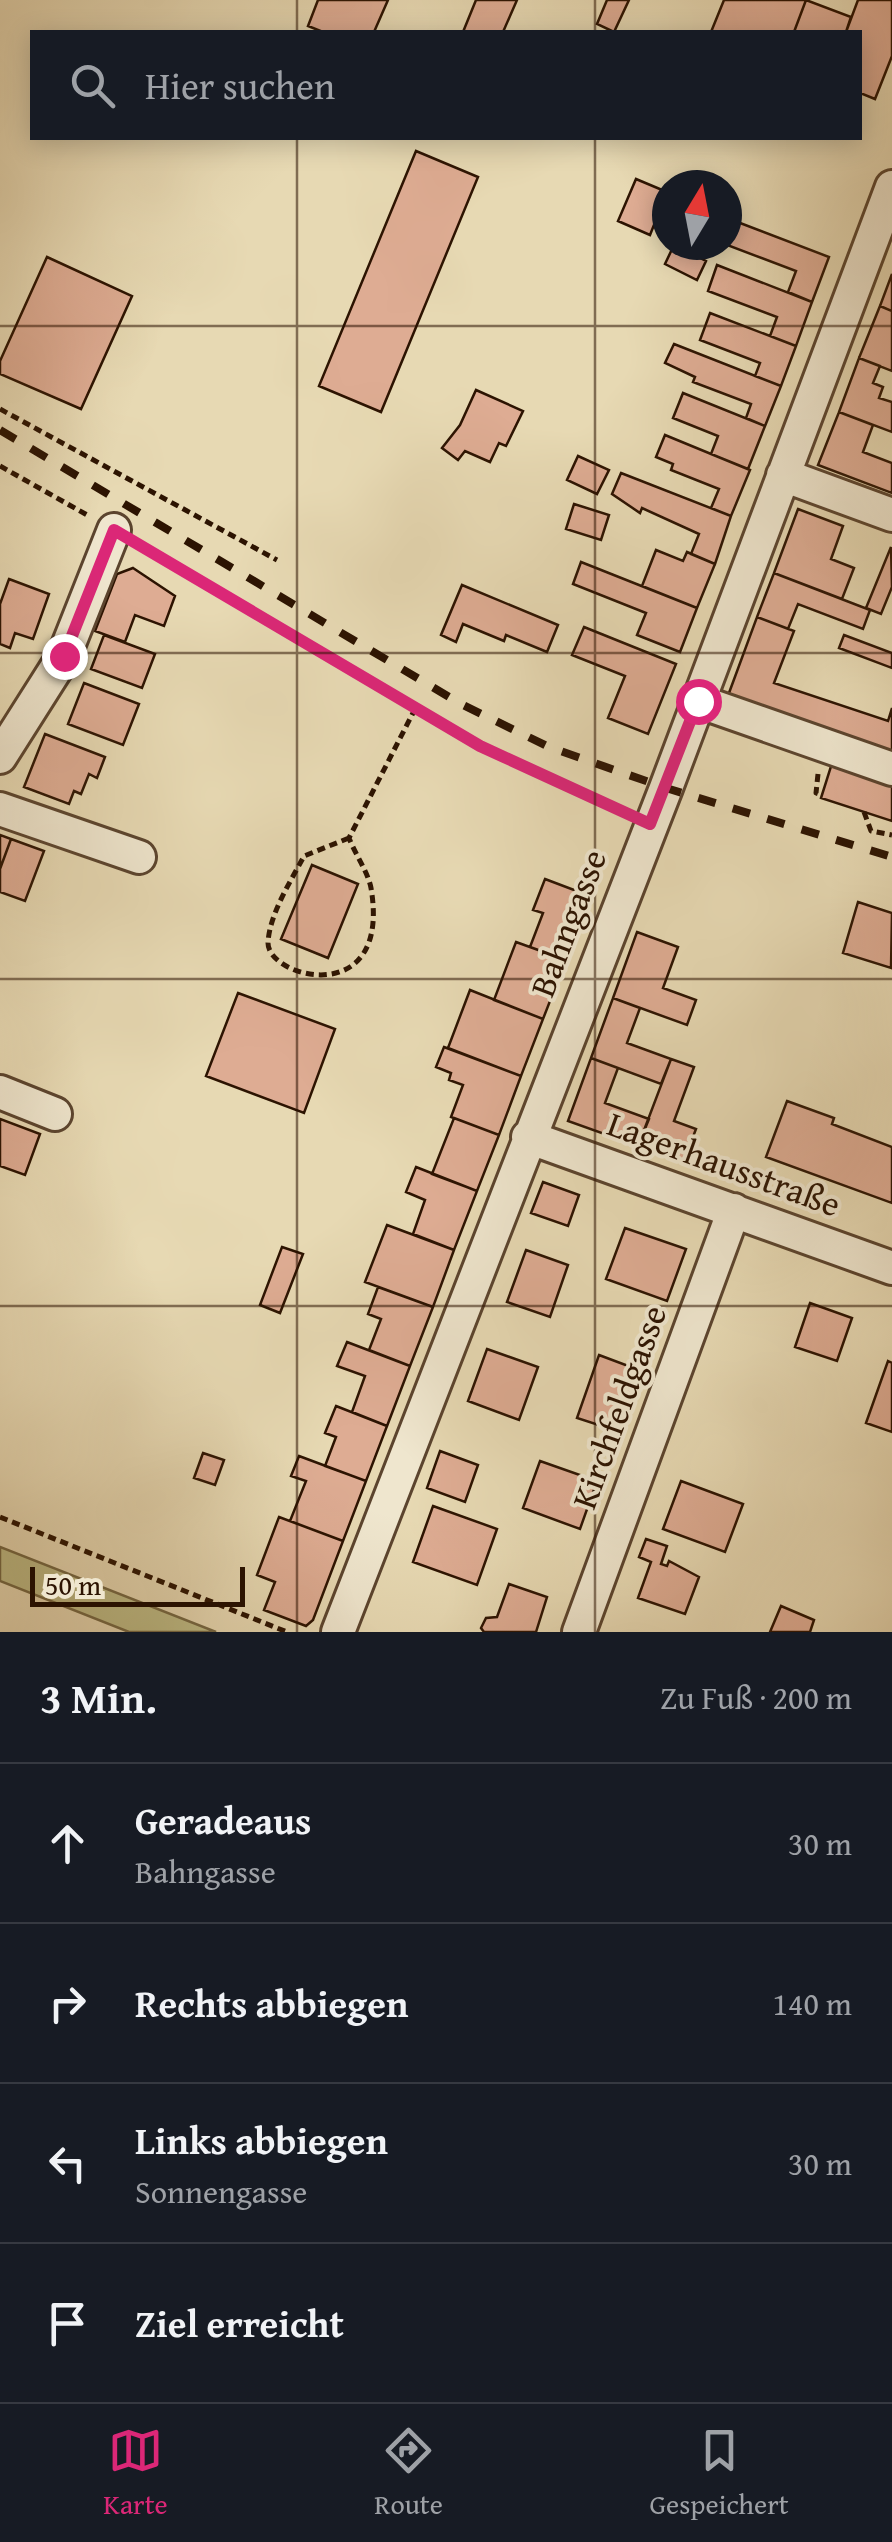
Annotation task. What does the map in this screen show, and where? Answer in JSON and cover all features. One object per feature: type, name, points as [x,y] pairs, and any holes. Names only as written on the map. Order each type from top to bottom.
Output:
[{"type":"street","name":"Bahngasse","points":[[338,1632],[892,187]]},
{"type":"street","points":[[783,476],[892,514]]},
{"type":"street","points":[[0,756],[64,656],[114,530]]},
{"type":"street","points":[[698,701],[892,770]]},
{"type":"street","points":[[0,808],[139,857]]},
{"type":"street","points":[[0,1092],[55,1114]]},
{"type":"street","name":"Lagerhausstraße","points":[[528,1136],[892,1268]]},
{"type":"street","name":"Kirchfeldgasse","points":[[579,1632],[734,1210]]},
{"type":"path","points":[[0,409],[277,560]]},
{"type":"path","points":[[0,466],[480,746],[650,824]]},
{"type":"path","points":[[349,838],[370,884],[374,933],[363,958],[344,971],[314,976],[290,968],[272,956],[268,944],[279,906],[304,856],[349,838],[415,709]]},
{"type":"path","points":[[864,812],[871,831],[892,835]]},
{"type":"path","points":[[0,1517],[287,1632]]},
{"type":"shaded area","points":[[0,1547],[216,1632],[129,1632],[0,1581]]},
{"type":"building","points":[[318,0],[388,0],[375,30],[318,30],[308,26]]},
{"type":"building","points":[[476,0],[517,0],[504,30],[464,30]]},
{"type":"building","points":[[607,0],[629,0],[615,30],[597,24]]},
{"type":"building","points":[[724,0],[806,0],[795,30],[712,30]]},
{"type":"building","points":[[806,0],[851,17],[847,30],[795,30]]},
{"type":"building","points":[[858,0],[892,0],[892,56],[875,99],[862,94],[862,30],[847,30]]},
{"type":"building","points":[[416,151],[478,177],[381,412],[319,386]]},
{"type":"building","points":[[636,179],[652,186],[650,235],[618,221]]},
{"type":"building","points":[[742,224],[829,257],[812,302],[788,292],[796,271],[742,251]]},
{"type":"building","points":[[47,257],[132,296],[81,409],[0,374],[0,361]]},
{"type":"building","points":[[667,260],[706,261],[697,280],[665,264]]},
{"type":"building","points":[[717,265],[812,302],[796,346],[770,336],[777,317],[708,291]]},
{"type":"building","points":[[892,274],[892,311],[880,306]]},
{"type":"building","points":[[880,306],[892,311],[892,371],[859,358]]},
{"type":"building","points":[[710,313],[796,346],[781,386],[755,376],[760,363],[700,340]]},
{"type":"building","points":[[674,344],[781,386],[765,426],[746,418],[751,404],[693,382],[695,377],[665,363]]},
{"type":"building","points":[[859,358],[880,366],[873,383],[883,387],[879,398],[892,402],[892,432],[839,412]]},
{"type":"building","points":[[476,390],[523,411],[506,446],[499,443],[490,462],[465,451],[458,460],[442,448],[460,425]]},
{"type":"building","points":[[683,393],[765,426],[748,469],[711,454],[718,436],[673,418]]},
{"type":"building","points":[[839,412],[873,425],[863,452],[892,463],[892,493],[818,465]]},
{"type":"building","points":[[665,435],[750,470],[731,516],[711,508],[719,489],[671,470],[673,464],[656,457]]},
{"type":"building","points":[[578,456],[609,470],[597,494],[567,480]]},
{"type":"building","points":[[621,473],[731,516],[715,564],[691,554],[699,534],[642,508],[640,513],[612,494]]},
{"type":"building","points":[[574,504],[609,515],[601,540],[566,529]]},
{"type":"building","points":[[798,509],[843,526],[831,559],[854,568],[842,599],[774,573]]},
{"type":"building","points":[[891,547],[892,587],[881,614],[866,608]]},
{"type":"building","points":[[656,550],[683,561],[687,552],[715,564],[697,608],[642,586]]},
{"type":"building","points":[[581,562],[697,608],[680,652],[637,635],[646,613],[573,584]]},
{"type":"building","points":[[133,568],[175,596],[164,626],[135,615],[125,642],[95,631],[117,574]]},
{"type":"building","points":[[774,573],[870,610],[863,629],[798,604],[788,629],[757,617]]},
{"type":"building","points":[[9,579],[49,594],[33,639],[15,633],[10,648],[0,644],[0,604]]},
{"type":"building","points":[[462,585],[558,625],[547,652],[506,635],[504,641],[463,624],[456,642],[441,635]]},
{"type":"building","points":[[757,617],[794,631],[774,683],[888,721],[892,708],[892,754],[733,700],[729,693]]},
{"type":"building","points":[[584,627],[676,664],[648,734],[608,718],[625,676],[572,655]]},
{"type":"building","points":[[104,635],[155,654],[142,688],[91,669]]},
{"type":"building","points":[[844,635],[892,653],[892,668],[839,648]]},
{"type":"building","points":[[84,683],[139,704],[123,745],[68,724]]},
{"type":"building","points":[[45,734],[105,757],[97,778],[89,774],[81,794],[74,791],[69,804],[24,787]]},
{"type":"building","points":[[833,760],[892,779],[892,821],[821,798]]},
{"type":"building","points":[[0,835],[11,839],[0,869]]},
{"type":"building","points":[[11,839],[44,851],[25,901],[0,892],[0,869]]},
{"type":"building","points":[[312,865],[358,884],[328,958],[281,939]]},
{"type":"building","points":[[545,879],[590,896],[566,960],[530,947],[543,913],[533,910]]},
{"type":"building","points":[[858,902],[892,913],[891,968],[843,953]]},
{"type":"building","points":[[637,932],[678,947],[663,988],[696,1000],[687,1025],[613,998]]},
{"type":"building","points":[[516,942],[566,960],[543,1019],[494,1000]]},
{"type":"building","points":[[470,990],[543,1019],[521,1076],[448,1048]]},
{"type":"building","points":[[238,993],[335,1029],[304,1113],[206,1076]]},
{"type":"building","points":[[613,998],[640,1008],[627,1043],[671,1059],[661,1084],[591,1058]]},
{"type":"building","points":[[444,1047],[521,1076],[499,1135],[451,1117],[463,1085],[449,1080],[451,1073],[436,1067]]},
{"type":"building","points":[[591,1058],[618,1068],[605,1103],[649,1119],[638,1146],[568,1121]]},
{"type":"building","points":[[671,1059],[694,1067],[674,1121],[696,1129],[683,1163],[638,1146]]},
{"type":"building","points":[[787,1101],[834,1118],[832,1124],[892,1147],[892,1203],[766,1157]]},
{"type":"building","points":[[454,1118],[499,1135],[477,1191],[432,1174]]},
{"type":"building","points":[[0,1119],[40,1134],[25,1175],[0,1166]]},
{"type":"building","points":[[416,1167],[477,1191],[454,1250],[413,1234],[425,1200],[406,1192]]},
{"type":"building","points":[[543,1182],[579,1195],[568,1226],[531,1213]]},
{"type":"building","points":[[387,1225],[454,1250],[433,1307],[365,1282]]},
{"type":"building","points":[[625,1228],[686,1249],[667,1301],[606,1279]]},
{"type":"building","points":[[282,1247],[303,1254],[280,1313],[260,1305]]},
{"type":"building","points":[[526,1250],[568,1265],[550,1317],[507,1302]]},
{"type":"building","points":[[378,1287],[433,1307],[410,1366],[369,1350],[381,1319],[368,1314]]},
{"type":"building","points":[[810,1303],[852,1318],[837,1361],[795,1347]]},
{"type":"building","points":[[347,1342],[410,1366],[387,1426],[352,1412],[365,1376],[337,1366]]},
{"type":"building","points":[[487,1349],[538,1367],[519,1420],[468,1401]]},
{"type":"building","points":[[599,1355],[639,1370],[617,1431],[577,1418]]},
{"type":"building","points":[[888,1361],[892,1363],[892,1432],[866,1423]]},
{"type":"building","points":[[336,1406],[387,1426],[366,1481],[325,1466],[336,1437],[325,1433]]},
{"type":"building","points":[[440,1451],[478,1465],[465,1502],[427,1488]]},
{"type":"building","points":[[203,1453],[224,1460],[215,1485],[194,1478]]},
{"type":"building","points":[[299,1456],[366,1481],[343,1541],[290,1521],[306,1481],[291,1476]]},
{"type":"building","points":[[540,1461],[597,1481],[580,1529],[523,1508]]},
{"type":"building","points":[[681,1481],[743,1504],[725,1552],[663,1529]]},
{"type":"building","points":[[433,1506],[497,1529],[477,1585],[413,1562]]},
{"type":"building","points":[[279,1517],[343,1541],[313,1620],[306,1626],[264,1610],[275,1582],[257,1575]]},
{"type":"building","points":[[646,1539],[667,1546],[661,1564],[667,1566],[669,1561],[699,1577],[685,1614],[638,1598],[651,1562],[639,1557]]},
{"type":"building","points":[[509,1584],[547,1597],[536,1632],[484,1632],[481,1628],[486,1618],[497,1617]]},
{"type":"building","points":[[781,1606],[814,1620],[810,1632],[770,1632]]},
{"type":"railway","points":[[0,430],[461,704],[549,747],[666,788],[892,857]]},
{"type":"route","points":[[64,656],[114,530],[480,746],[650,824],[698,701]]}]
